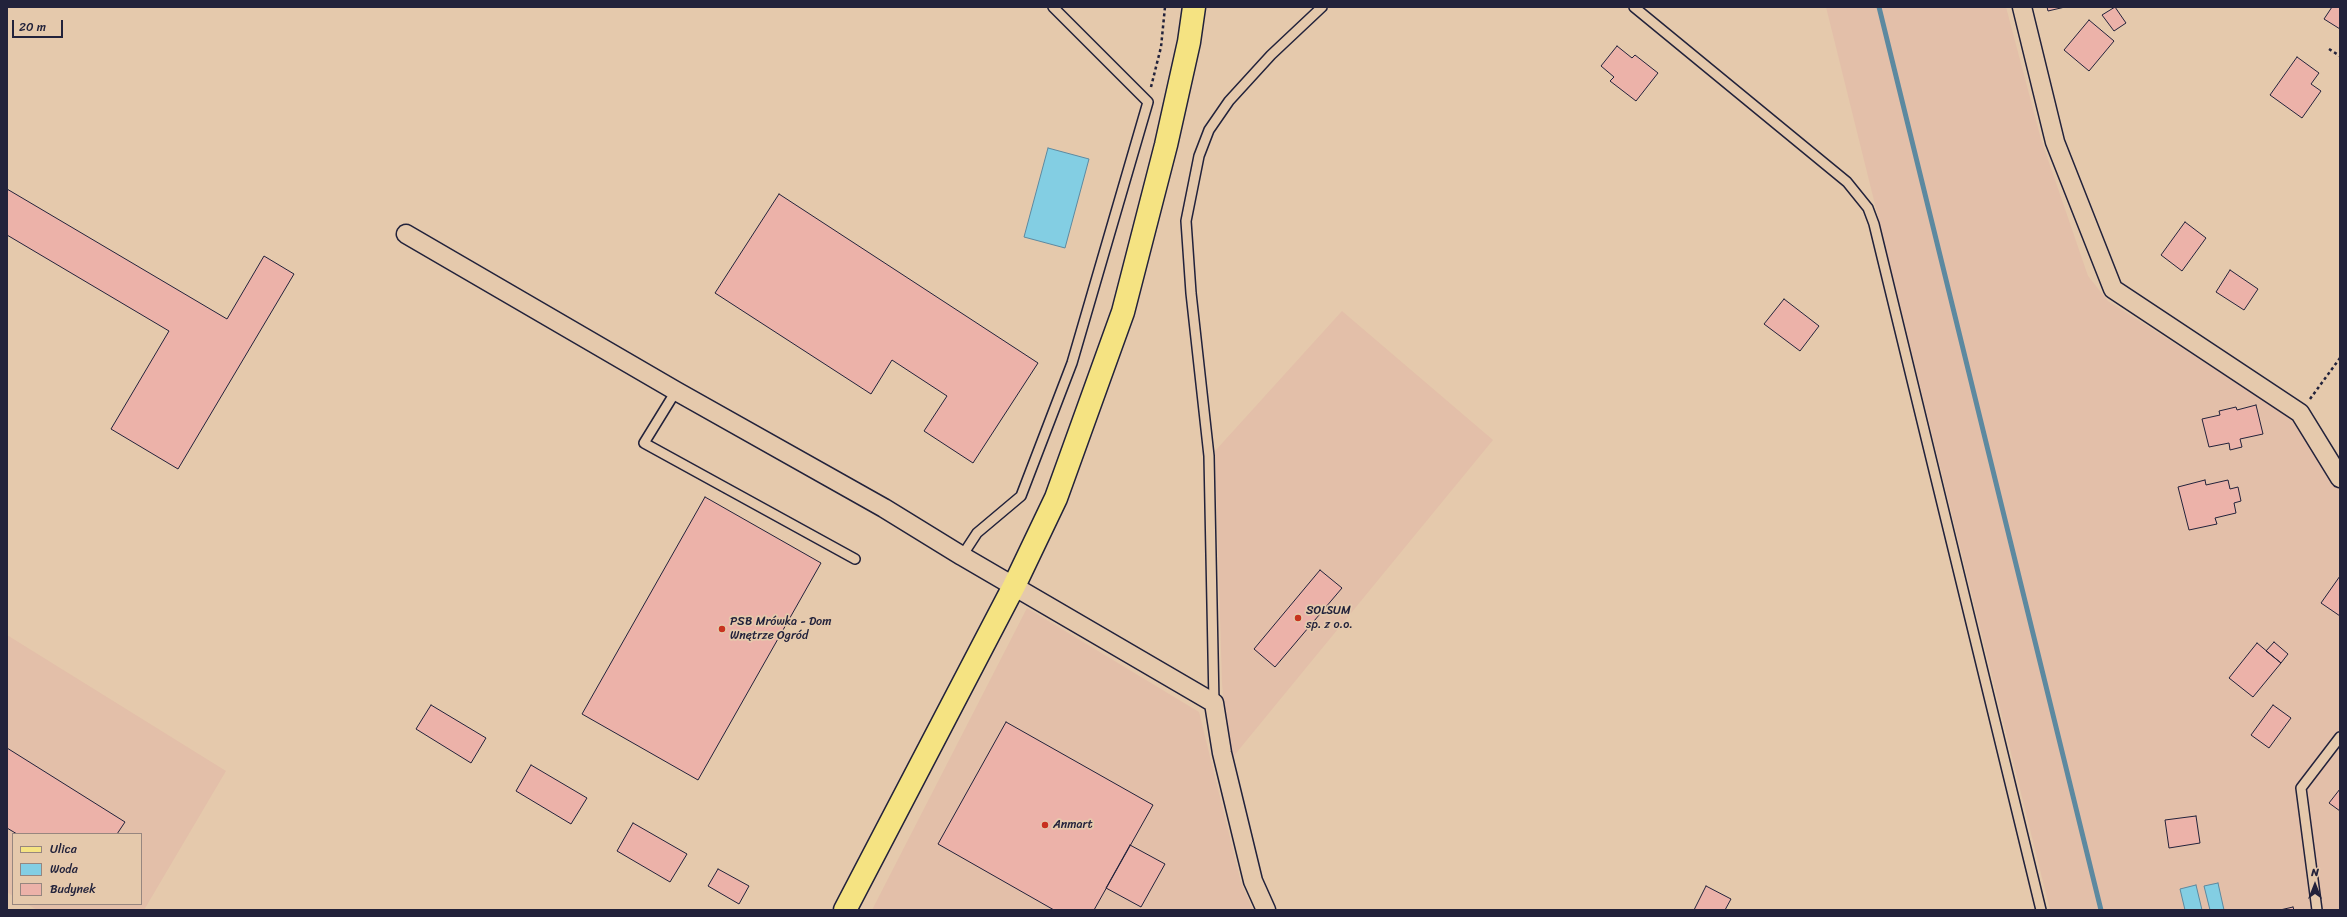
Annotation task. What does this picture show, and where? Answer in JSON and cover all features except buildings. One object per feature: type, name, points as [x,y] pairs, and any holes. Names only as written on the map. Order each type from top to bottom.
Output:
[{"type":"main road","points":[[845,910],[1014,586],[1056,498],[1123,312],[1166,145],[1189,42],[1194,7]]},
{"type":"street","points":[[2022,7],[2055,142],[2113,289],[2300,413],[2340,478]]},
{"type":"street","points":[[406,234],[676,391],[884,508],[962,556],[1214,703],[1224,760],[1253,881],[1266,910]]},
{"type":"lane","points":[[962,556],[977,533],[1021,496],[1072,363],[1148,102],[1053,7]]},
{"type":"lane","points":[[1214,703],[1209,456],[1191,293],[1186,221],[1199,156],[1208,130],[1229,101],[1271,55],[1322,7]]},
{"type":"lane","points":[[1634,7],[1847,182],[1868,208],[1877,238],[2041,910]]},
{"type":"lane","points":[[676,391],[644,443],[854,559]]},
{"type":"lane","points":[[2318,910],[2300,788],[2340,737]]},
{"type":"path","points":[[1148,102],[1161,47],[1165,7]]},
{"type":"path","points":[[2329,49],[2340,56]]},
{"type":"path","points":[[2300,413],[2340,358]]},
{"type":"shaded area","points":[[1826,7],[2006,7],[2041,139],[2088,276],[2108,301],[2284,413],[2302,430],[2340,491],[2340,910],[2050,910]]},
{"type":"shaded area","points":[[1342,311],[1493,440],[1228,763],[1222,682],[1215,451]]},
{"type":"shaded area","points":[[1027,608],[1199,712],[1241,882],[1253,910],[872,910]]},
{"type":"shaded area","points":[[7,635],[226,771],[144,910],[37,910],[29,905],[142,905],[142,833],[12,833],[12,895],[7,892]]},
{"type":"water","points":[[1048,148],[1089,159],[1065,248],[1024,237]]},
{"type":"water","points":[[2218,883],[2224,910],[2210,910],[2204,886]]},
{"type":"water","points":[[2196,885],[2202,910],[2185,910],[2180,889]]},
{"type":"waterway","points":[[1879,7],[2101,910]]},
{"type":"place","name":"SOLSUM sp. z o.o.","points":[[1298,618]]},
{"type":"place","name":"PSB Mrówka - Dom Wnętrze Ogród","points":[[722,629]]},
{"type":"place","name":"Anmart","points":[[1045,825]]}]
